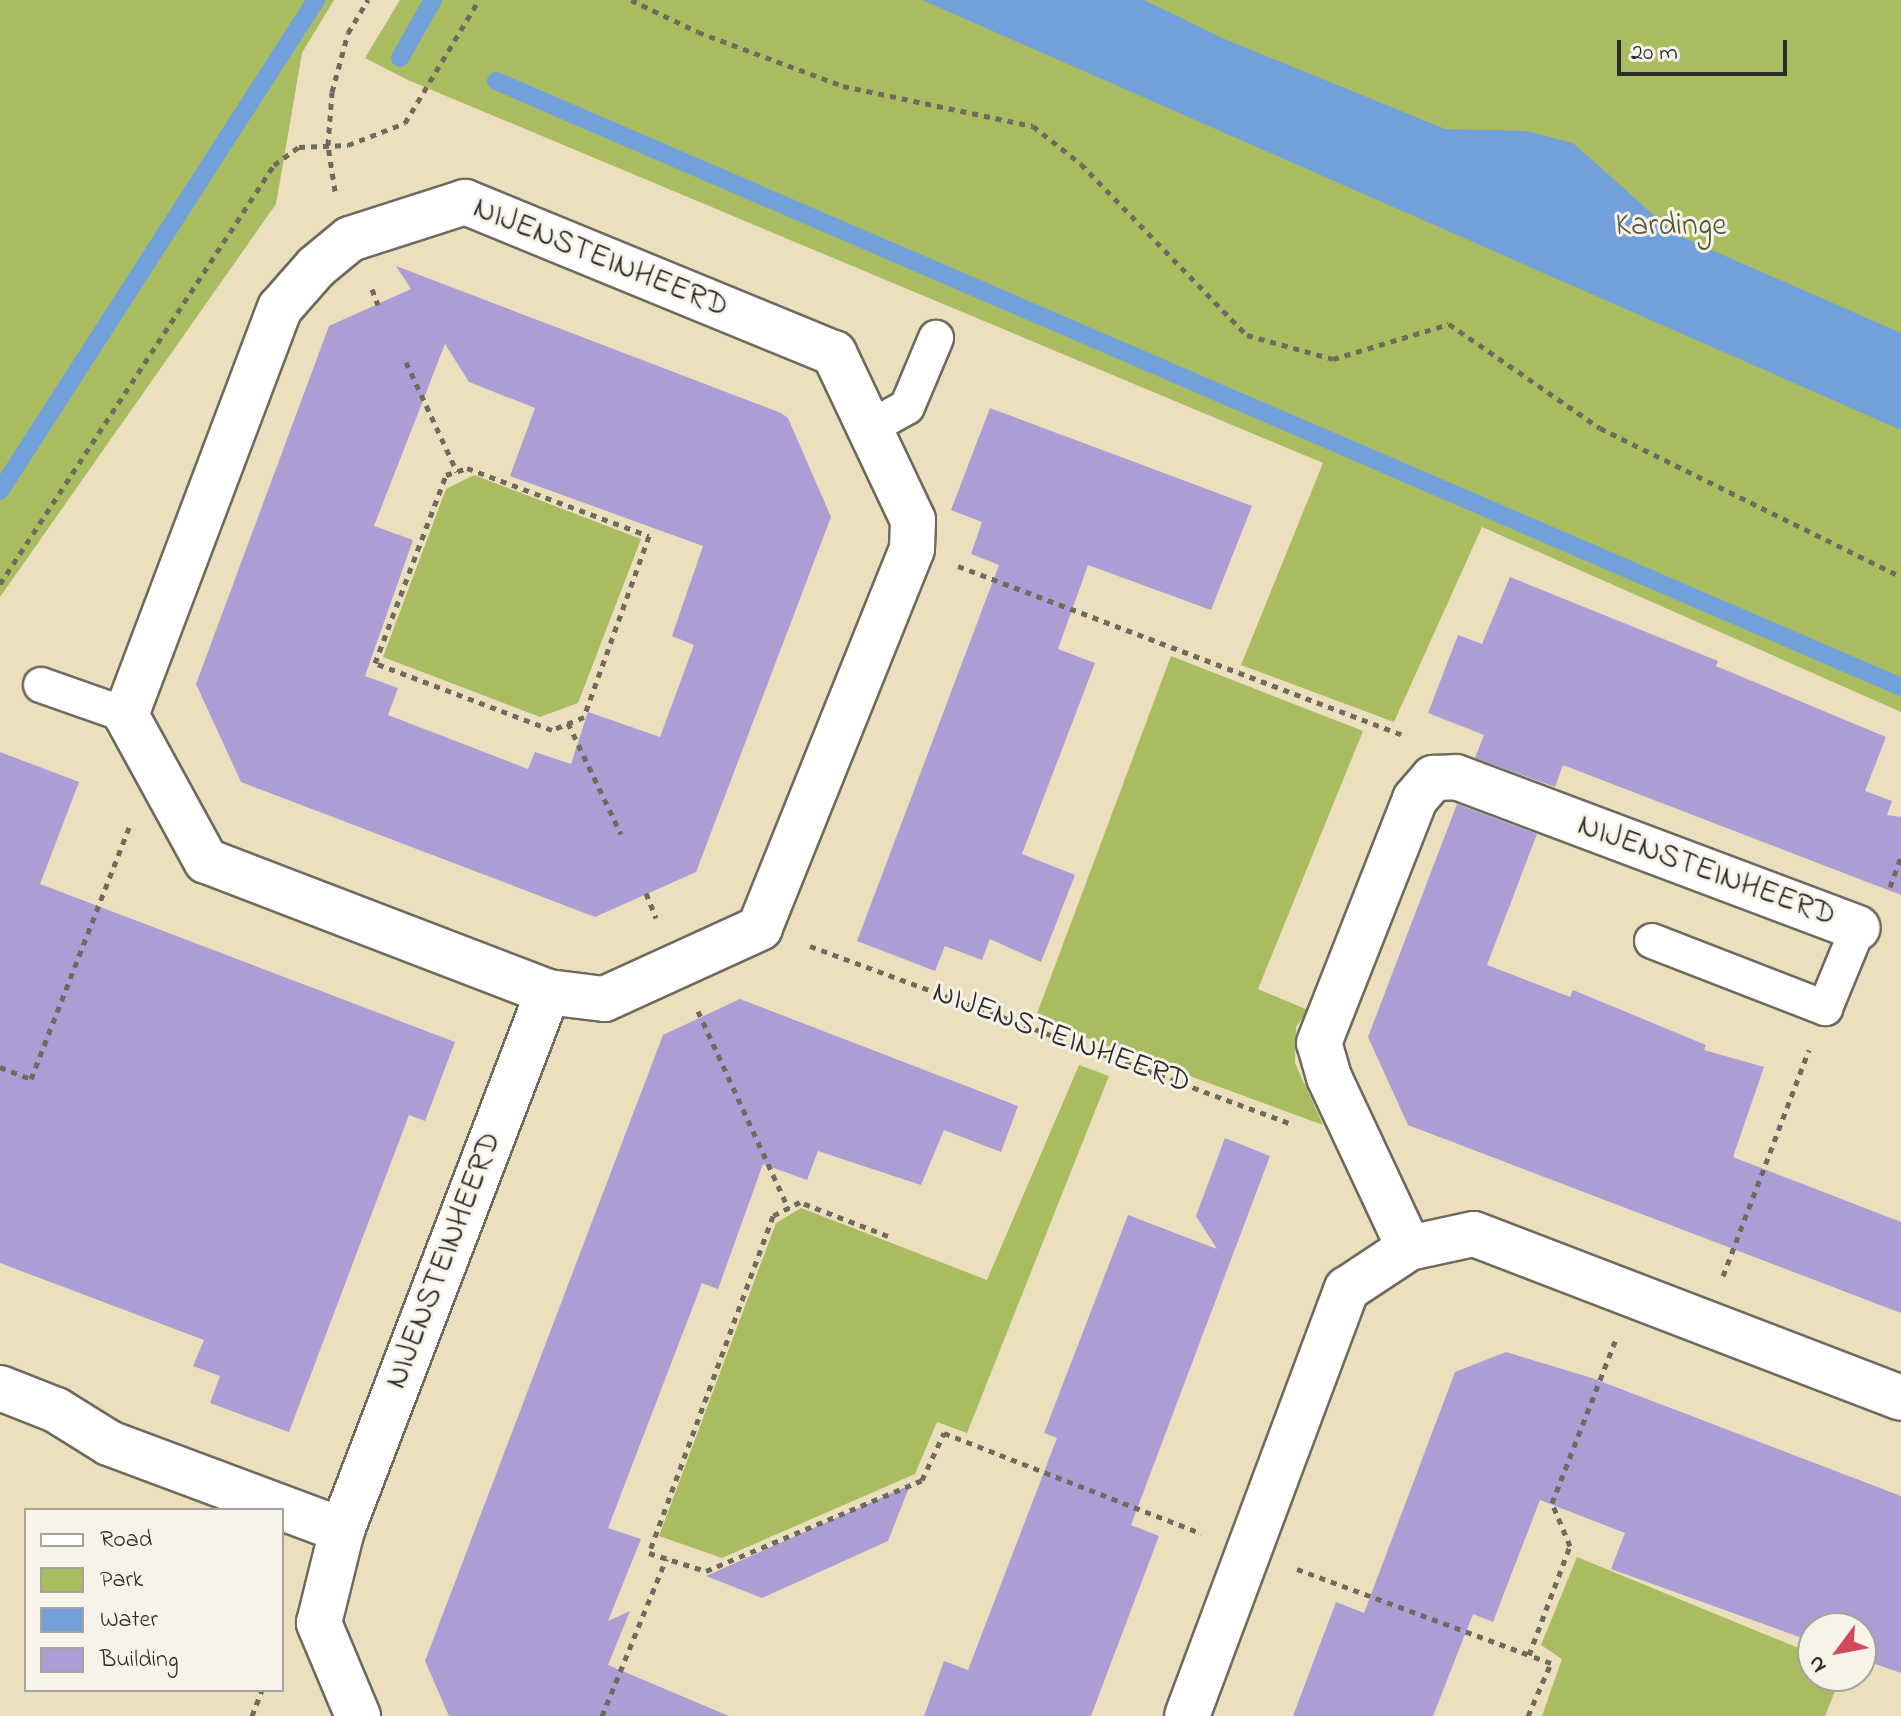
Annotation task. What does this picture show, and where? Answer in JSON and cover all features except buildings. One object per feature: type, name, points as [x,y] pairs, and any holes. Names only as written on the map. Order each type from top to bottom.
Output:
[{"type":"street","name":"NIJENSTEINHEERD","points":[[126,715],[280,308],[316,267],[350,239],[465,202],[834,353],[913,520],[912,549],[760,928]]},
{"type":"street","points":[[126,715],[206,861],[548,992],[604,999],[760,928]]},
{"type":"street","name":"NIJENSTEINHEERD","points":[[1433,778],[1456,777],[1858,928]]},
{"type":"street","points":[[1409,1248],[1329,1077],[1319,1043],[1415,799],[1433,778]]},
{"type":"street","name":"NIJENSTEINHEERD","points":[[358,1716],[331,1662],[319,1623],[342,1530],[548,992]]},
{"type":"street","points":[[1187,1716],[1347,1289],[1409,1248],[1474,1234],[1901,1398]]},
{"type":"street","points":[[0,1388],[56,1410],[109,1443],[283,1508]]},
{"type":"street","points":[[284,1508],[342,1530]]},
{"type":"lane","points":[[869,428],[907,407],[936,338]]},
{"type":"lane","points":[[41,685],[126,715]]},
{"type":"lane","name":"NIJENSTEINHEERD","points":[[1825,1008],[1858,928]]},
{"type":"lane","points":[[1652,941],[1825,1008]]},
{"type":"path","points":[[350,239],[337,207],[328,145],[332,92],[348,33],[368,0]]},
{"type":"path","points":[[0,584],[274,165],[299,147],[378,137],[405,123],[479,0]]},
{"type":"path","points":[[631,0],[698,32],[843,86],[1033,126],[1081,164],[1247,335],[1333,359],[1449,324],[1600,428],[1901,577]]},
{"type":"path","points":[[406,362],[457,472]]},
{"type":"path","points":[[467,468],[649,536],[584,717],[552,730],[375,663],[446,475],[457,472],[467,468]]},
{"type":"path","points":[[912,549],[1433,747],[1433,778]]},
{"type":"path","points":[[568,723],[621,834]]},
{"type":"path","points":[[0,1067],[31,1079],[153,766]]},
{"type":"path","points":[[646,893],[788,1208]]},
{"type":"path","name":"NIJENSTEINHEERD","points":[[760,928],[1362,1150]]},
{"type":"path","points":[[1705,1323],[1825,1008]]},
{"type":"path","points":[[888,1236],[800,1202],[773,1216],[649,1553],[706,1571],[922,1480],[944,1433],[1247,1551],[1551,1663],[1528,1716]]},
{"type":"path","points":[[1529,1655],[1570,1546],[1552,1503],[1633,1295]]},
{"type":"path","points":[[602,1716],[666,1559]]},
{"type":"path","points":[[252,1716],[261,1692]]},
{"type":"green space","points":[[0,0],[334,0],[302,53],[276,204],[0,597]]},
{"type":"green space","name":"Kardinge","points":[[400,0],[1901,0],[1901,712],[1482,527],[1394,722],[1241,665],[1323,463],[408,80],[365,58]]},
{"type":"green space","points":[[474,475],[641,539],[578,703],[540,717],[383,657],[446,489]]},
{"type":"green space","points":[[1171,656],[1363,731],[1258,989],[1308,1010],[1296,1027],[1295,1063],[1323,1125],[1035,1019]]},
{"type":"green space","points":[[1079,1065],[1109,1076],[967,1433],[937,1422],[915,1474],[722,1558],[659,1536],[776,1223],[801,1208],[987,1280]]},
{"type":"green space","points":[[1577,1557],[1797,1647],[1797,1692],[1835,1692],[1825,1716],[1542,1716],[1562,1659],[1541,1645]]},
{"type":"water","points":[[922,0],[1144,0],[1222,38],[1445,129],[1526,131],[1573,143],[1675,234],[1901,333],[1901,430]]},
{"type":"waterway","points":[[0,491],[316,0]]},
{"type":"waterway","points":[[400,58],[433,0]]},
{"type":"waterway","points":[[496,81],[1901,687]]}]
